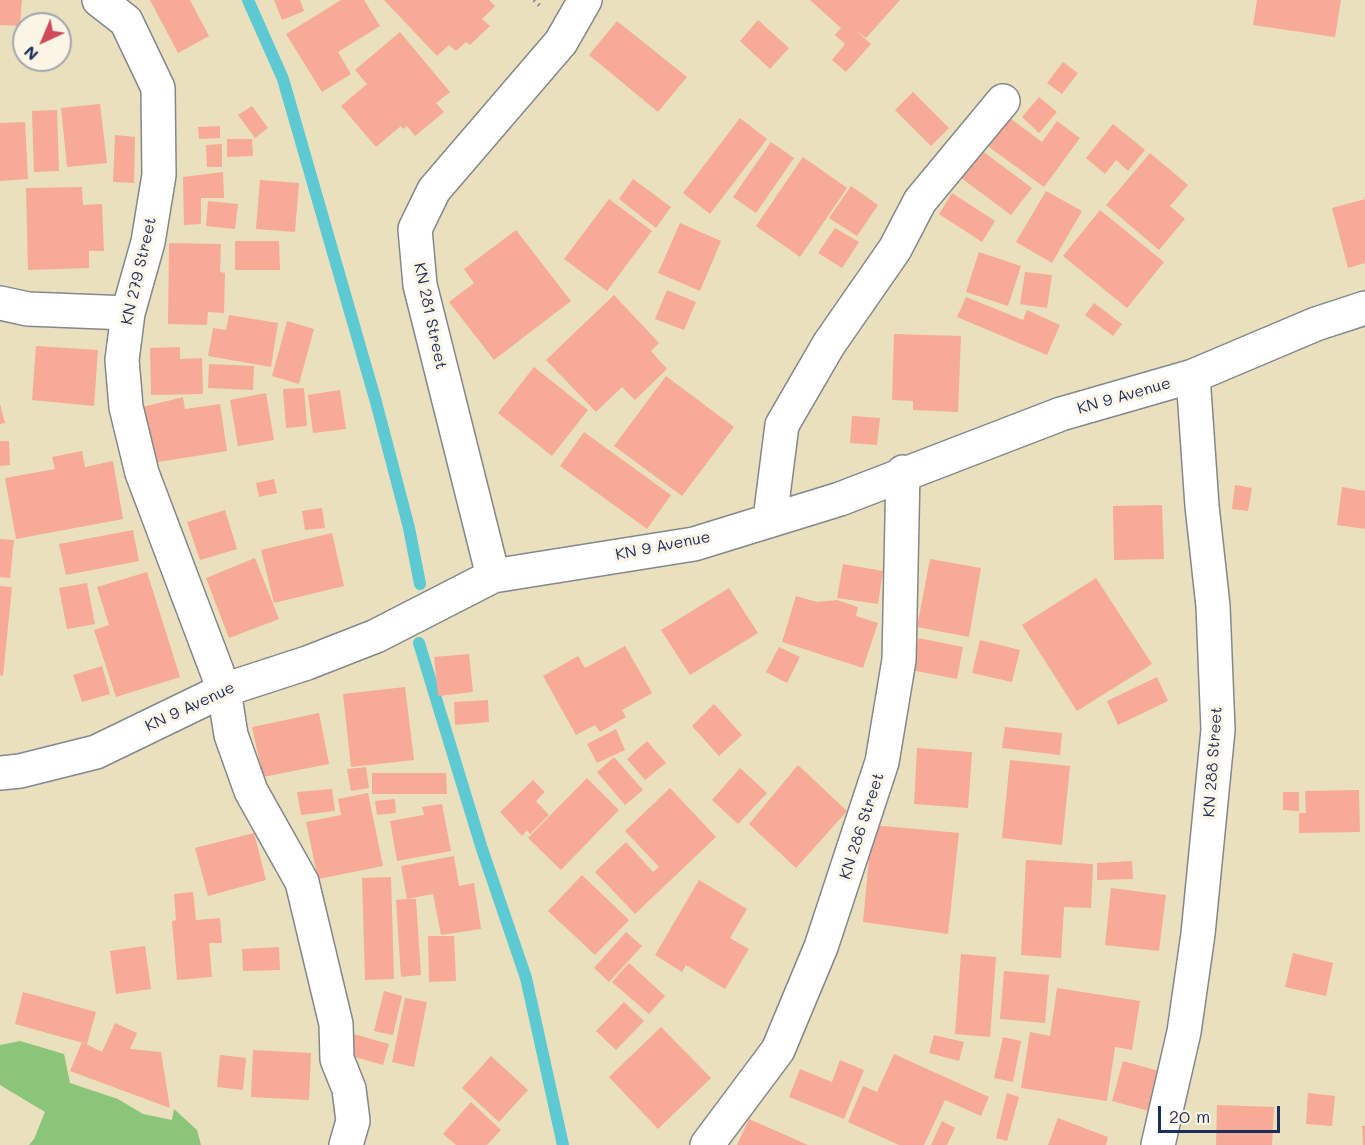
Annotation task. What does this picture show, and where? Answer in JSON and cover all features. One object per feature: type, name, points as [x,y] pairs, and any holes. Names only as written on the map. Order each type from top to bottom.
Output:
[{"type":"street","name":"KN 279 Street","points":[[99,0],[126,21],[158,88],[159,175],[148,243],[128,313],[122,360],[126,407],[142,473],[224,690],[231,735],[251,791],[302,882],[336,1024],[337,1059],[349,1089],[353,1121],[346,1145]]},
{"type":"street","name":"KN 281 Street","points":[[493,576],[420,285],[415,229],[434,190],[561,42],[585,0]]},
{"type":"street","points":[[770,519],[782,425],[829,344],[895,249],[920,201],[1003,101]]},
{"type":"street","points":[[0,303],[28,309],[128,313]]},
{"type":"street","name":"KN 9 Avenue","points":[[0,773],[20,771],[96,752],[224,690],[307,663],[376,636],[493,576],[693,544],[840,499],[903,472],[1061,414],[1193,376],[1316,324],[1365,308]]},
{"type":"street","name":"KN 288 Street","points":[[1158,1145],[1184,1032],[1198,934],[1218,730],[1213,606],[1202,506],[1193,376]]},
{"type":"street","name":"KN 286 Street","points":[[707,1145],[778,1050],[821,947],[882,762],[899,660],[903,472]]},
{"type":"green space","points":[[20,1041],[64,1054],[70,1083],[118,1099],[143,1114],[172,1120],[174,1109],[197,1130],[201,1145],[29,1145],[34,1139],[45,1112],[0,1085],[0,1045]]},
{"type":"building","points":[[0,0],[22,0],[21,12],[12,12],[12,26],[0,25]]},
{"type":"building","points":[[150,0],[190,0],[209,36],[178,53]]},
{"type":"building","points":[[274,0],[300,0],[304,11],[282,20]]},
{"type":"building","points":[[341,0],[364,0],[380,26],[338,52],[351,74],[322,92],[286,34]]},
{"type":"building","points":[[384,0],[489,0],[495,6],[482,19],[490,26],[470,45],[466,42],[456,51],[449,45],[437,56]]},
{"type":"building","points":[[810,0],[900,0],[866,38],[854,29],[871,44],[846,72],[832,60],[845,44],[835,35],[841,28]]},
{"type":"building","points":[[1257,0],[1341,0],[1335,37],[1253,25]]},
{"type":"building","points":[[758,20],[789,48],[770,69],[740,41]]},
{"type":"building","points":[[617,21],[687,77],[658,112],[589,55]]},
{"type":"building","points":[[400,32],[450,92],[436,103],[444,112],[415,136],[407,126],[403,129],[401,126],[376,147],[341,106],[367,84],[355,70]]},
{"type":"building","points":[[1063,62],[1078,73],[1062,94],[1047,83]]},
{"type":"building","points":[[913,92],[949,128],[931,146],[895,110]]},
{"type":"building","points":[[1039,97],[1057,112],[1039,133],[1022,117]]},
{"type":"building","points":[[100,104],[107,163],[67,167],[61,108]]},
{"type":"building","points":[[252,106],[268,128],[255,138],[238,115]]},
{"type":"building","points":[[57,110],[59,171],[34,172],[32,111]]},
{"type":"building","points":[[999,110],[1042,142],[1057,121],[1080,138],[1044,187],[978,139]]},
{"type":"building","points":[[740,118],[767,139],[710,214],[683,193]]},
{"type":"building","points":[[25,122],[28,179],[0,181],[0,123]]},
{"type":"building","points":[[1113,124],[1145,150],[1128,171],[1116,160],[1105,174],[1086,158]]},
{"type":"building","points":[[220,126],[220,138],[199,139],[198,127]]},
{"type":"building","points":[[115,135],[135,137],[134,183],[113,182]]},
{"type":"building","points":[[227,139],[252,139],[253,156],[227,157]]},
{"type":"building","points":[[771,142],[794,158],[756,213],[733,197]]},
{"type":"building","points":[[222,144],[222,167],[207,167],[206,145]]},
{"type":"building","points":[[973,144],[1032,188],[1011,215],[953,172]]},
{"type":"building","points":[[1150,153],[1188,185],[1170,206],[1185,219],[1159,250],[1106,205]]},
{"type":"building","points":[[803,157],[847,188],[800,257],[756,226]]},
{"type":"building","points":[[223,172],[224,198],[201,198],[201,224],[184,225],[183,177]]},
{"type":"building","points":[[633,179],[671,207],[656,228],[619,199]]},
{"type":"building","points":[[260,180],[299,183],[295,232],[256,229]]},
{"type":"building","points":[[851,186],[878,205],[857,236],[829,218]]},
{"type":"building","points":[[82,187],[83,205],[102,204],[104,251],[89,251],[89,268],[28,270],[26,188]]},
{"type":"building","points":[[1046,191],[1082,211],[1052,263],[1016,242]]},
{"type":"building","points":[[952,193],[995,221],[982,242],[939,214]]},
{"type":"building","points":[[609,199],[652,231],[607,291],[564,259]]},
{"type":"building","points":[[1365,199],[1365,263],[1348,268],[1332,208]]},
{"type":"building","points":[[208,201],[238,204],[235,229],[206,226]]},
{"type":"building","points":[[1100,210],[1164,262],[1127,308],[1063,256]]},
{"type":"building","points":[[680,223],[721,241],[700,291],[658,273]]},
{"type":"building","points":[[835,228],[859,242],[842,268],[818,253]]},
{"type":"building","points":[[516,230],[571,301],[494,360],[449,302],[474,283],[464,269]]},
{"type":"building","points":[[235,241],[279,241],[280,270],[235,270]]},
{"type":"building","points":[[169,243],[221,244],[220,272],[225,273],[224,313],[208,312],[207,325],[168,324]]},
{"type":"building","points":[[979,252],[1021,266],[1008,306],[966,292]]},
{"type":"building","points":[[1025,272],[1052,275],[1047,308],[1020,304]]},
{"type":"building","points":[[667,290],[696,302],[684,330],[655,319]]},
{"type":"building","points":[[614,295],[659,343],[651,351],[667,369],[635,400],[622,387],[596,412],[546,360]]},
{"type":"building","points":[[966,297],[1023,320],[1027,310],[1060,325],[1047,355],[957,317]]},
{"type":"building","points":[[1094,303],[1122,324],[1113,336],[1085,315]]},
{"type":"building","points":[[229,315],[278,323],[271,367],[208,356],[213,328],[226,330]]},
{"type":"building","points":[[287,321],[314,329],[299,384],[272,376]]},
{"type":"building","points":[[894,334],[961,336],[958,412],[913,410],[913,401],[892,400]]},
{"type":"building","points":[[36,346],[98,350],[94,406],[32,400]]},
{"type":"building","points":[[180,347],[180,359],[202,358],[203,394],[151,395],[150,348]]},
{"type":"building","points":[[209,364],[254,366],[253,390],[208,388]]},
{"type":"building","points":[[534,367],[588,410],[552,456],[498,413]]},
{"type":"building","points":[[666,376],[734,427],[682,496],[614,446]]},
{"type":"building","points":[[304,388],[307,426],[286,428],[283,389]]},
{"type":"building","points":[[340,390],[346,429],[313,433],[308,395]]},
{"type":"building","points":[[266,393],[274,440],[238,446],[230,400]]},
{"type":"building","points":[[183,397],[185,409],[220,404],[227,451],[152,463],[143,407]]},
{"type":"building","points":[[0,404],[5,423],[0,424]]},
{"type":"building","points":[[852,416],[880,418],[877,445],[850,443]]},
{"type":"building","points":[[584,432],[671,495],[647,529],[560,466]]},
{"type":"building","points":[[0,441],[9,441],[10,465],[0,466]]},
{"type":"building","points":[[82,451],[85,467],[113,461],[123,519],[16,539],[5,478],[55,469],[52,457]]},
{"type":"building","points":[[274,479],[277,493],[259,497],[256,483]]},
{"type":"building","points":[[1235,485],[1252,488],[1248,511],[1232,509]]},
{"type":"building","points":[[1342,487],[1365,491],[1365,529],[1337,525]]},
{"type":"building","points":[[1162,505],[1164,559],[1114,560],[1113,506]]},
{"type":"building","points":[[322,508],[325,528],[305,530],[302,511]]},
{"type":"building","points":[[225,510],[237,549],[200,560],[187,522]]},
{"type":"building","points":[[133,530],[139,561],[66,575],[59,544]]},
{"type":"building","points":[[332,533],[344,586],[274,603],[261,550]]},
{"type":"building","points":[[0,539],[14,540],[10,578],[0,577]]},
{"type":"building","points":[[255,558],[279,619],[229,638],[206,578]]},
{"type":"building","points":[[930,559],[981,568],[969,637],[917,627]]},
{"type":"building","points":[[843,564],[883,571],[878,604],[837,598]]},
{"type":"building","points":[[147,572],[180,677],[116,697],[94,630],[109,625],[97,587]]},
{"type":"building","points":[[1096,578],[1152,664],[1077,711],[1022,625]]},
{"type":"building","points":[[87,583],[95,624],[67,629],[59,588]]},
{"type":"building","points":[[0,586],[12,587],[3,676],[0,675]]},
{"type":"building","points":[[729,588],[758,633],[690,675],[661,630]]},
{"type":"building","points":[[796,596],[817,602],[837,600],[858,607],[856,616],[878,623],[863,668],[782,642]]},
{"type":"building","points":[[918,638],[963,647],[957,679],[911,670]]},
{"type":"building","points":[[980,640],[1020,650],[1012,682],[972,673]]},
{"type":"building","points":[[625,646],[652,693],[622,710],[626,717],[600,732],[595,725],[576,735],[543,676],[578,656],[585,668]]},
{"type":"building","points":[[779,647],[800,657],[787,683],[766,672]]},
{"type":"building","points":[[469,654],[473,692],[438,696],[434,657]]},
{"type":"building","points":[[102,666],[110,694],[82,702],[73,675]]},
{"type":"building","points":[[1157,677],[1168,701],[1118,725],[1107,701]]},
{"type":"building","points":[[405,687],[414,760],[351,767],[343,694]]},
{"type":"building","points":[[488,700],[489,722],[455,725],[454,702]]},
{"type":"building","points":[[714,704],[742,735],[719,756],[692,726]]},
{"type":"building","points":[[319,713],[329,764],[263,777],[252,727]]},
{"type":"building","points":[[1005,727],[1062,733],[1060,755],[1002,748]]},
{"type":"building","points":[[616,729],[625,750],[597,763],[587,744]]},
{"type":"building","points":[[647,741],[666,763],[645,780],[627,759]]},
{"type":"building","points":[[917,748],[972,752],[968,808],[914,804]]},
{"type":"building","points":[[614,757],[643,790],[625,805],[597,772]]},
{"type":"building","points":[[1010,760],[1070,766],[1062,845],[1002,838]]},
{"type":"building","points":[[798,765],[847,811],[796,868],[749,824]]},
{"type":"building","points":[[366,767],[369,788],[351,791],[347,769]]},
{"type":"building","points":[[740,768],[767,793],[738,824],[712,800]]},
{"type":"building","points":[[372,773],[446,773],[447,794],[372,794]]},
{"type":"building","points":[[587,778],[619,810],[561,870],[528,838]]},
{"type":"building","points":[[533,780],[545,792],[536,801],[549,815],[530,834],[527,830],[522,836],[500,812]]},
{"type":"building","points":[[670,788],[716,837],[635,914],[595,872],[626,842],[653,872],[659,867],[625,831]]},
{"type":"building","points":[[332,789],[335,811],[301,815],[297,792]]},
{"type":"building","points":[[1359,790],[1360,832],[1299,833],[1299,813],[1306,813],[1305,791]]},
{"type":"building","points":[[1283,792],[1299,792],[1299,811],[1283,810]]},
{"type":"building","points":[[368,793],[383,866],[318,879],[306,822],[341,815],[338,799]]},
{"type":"building","points":[[395,799],[396,813],[377,815],[375,801]]},
{"type":"building","points":[[442,804],[451,851],[397,861],[390,821],[424,815],[422,807]]},
{"type":"building","points":[[872,825],[959,833],[948,934],[863,922]]},
{"type":"building","points":[[254,833],[266,880],[208,896],[195,848]]},
{"type":"building","points":[[454,856],[459,886],[474,883],[481,929],[441,935],[433,894],[407,899],[401,866]]},
{"type":"building","points":[[1026,860],[1093,864],[1091,908],[1064,907],[1061,958],[1021,955]]},
{"type":"building","points":[[1132,861],[1133,879],[1097,880],[1097,863]]},
{"type":"building","points":[[582,875],[629,920],[595,955],[548,911]]},
{"type":"building","points":[[391,877],[394,979],[365,980],[362,878]]},
{"type":"building","points":[[699,880],[747,909],[730,938],[749,949],[725,989],[686,965],[682,972],[655,955]]},
{"type":"building","points":[[1111,888],[1166,895],[1159,951],[1105,945]]},
{"type":"building","points":[[193,892],[196,920],[220,918],[222,943],[209,943],[212,977],[177,980],[172,921],[176,920],[174,894]]},
{"type":"building","points":[[416,899],[421,975],[401,977],[396,900]]},
{"type":"building","points":[[626,932],[642,946],[609,982],[594,968]]},
{"type":"building","points":[[428,936],[454,936],[456,981],[429,982]]},
{"type":"building","points":[[145,946],[151,989],[116,994],[110,951]]},
{"type":"building","points":[[279,947],[280,970],[243,971],[242,949]]},
{"type":"building","points":[[1293,953],[1333,963],[1326,996],[1285,987]]},
{"type":"building","points":[[961,954],[996,957],[990,1037],[955,1034]]},
{"type":"building","points":[[629,963],[665,996],[649,1014],[612,982]]},
{"type":"building","points":[[1004,971],[1049,975],[1045,1023],[1000,1019]]},
{"type":"building","points":[[1057,988],[1140,1001],[1132,1050],[1115,1047],[1107,1101],[1021,1088],[1030,1032],[1050,1036]]},
{"type":"building","points":[[384,991],[402,996],[393,1035],[374,1031]]},
{"type":"building","points":[[23,992],[96,1012],[87,1044],[15,1024]]},
{"type":"building","points":[[405,998],[427,1002],[414,1067],[392,1062]]},
{"type":"building","points":[[624,1002],[644,1021],[616,1050],[596,1031]]},
{"type":"building","points":[[115,1023],[137,1033],[130,1049],[161,1052],[170,1108],[70,1071],[82,1042],[102,1052]]},
{"type":"building","points":[[661,1027],[711,1078],[658,1129],[609,1077]]},
{"type":"building","points":[[350,1033],[389,1044],[383,1065],[344,1054]]},
{"type":"building","points":[[934,1035],[964,1042],[959,1061],[929,1053]]},
{"type":"building","points":[[1003,1037],[1021,1041],[1013,1082],[994,1078]]},
{"type":"building","points":[[253,1050],[311,1053],[309,1100],[251,1097]]},
{"type":"building","points":[[894,1054],[989,1097],[981,1116],[945,1100],[924,1145],[899,1145],[848,1122],[863,1086],[877,1092]]},
{"type":"building","points":[[220,1055],[246,1058],[243,1090],[217,1087]]},
{"type":"building","points":[[491,1056],[528,1090],[499,1122],[462,1088]]},
{"type":"building","points":[[840,1060],[864,1070],[844,1119],[789,1097],[800,1069],[832,1082]]},
{"type":"building","points":[[1123,1061],[1159,1071],[1149,1111],[1112,1101]]},
{"type":"building","points":[[1007,1093],[1019,1097],[1007,1141],[996,1138]]},
{"type":"building","points":[[1308,1093],[1335,1096],[1332,1126],[1306,1124]]},
{"type":"building","points":[[471,1102],[501,1130],[487,1145],[456,1145],[443,1134]]},
{"type":"building","points":[[1217,1105],[1274,1107],[1272,1145],[1216,1145]]},
{"type":"building","points":[[1058,1118],[1108,1137],[1106,1145],[1048,1145]]},
{"type":"building","points":[[749,1119],[808,1145],[737,1145]]},
{"type":"building","points":[[942,1121],[955,1128],[947,1145],[931,1145]]},
{"type":"building","points":[[1362,1126],[1365,1126],[1365,1145],[1363,1145]]},
{"type":"waterway","points":[[248,0],[283,79],[376,402],[409,528],[420,584]]},
{"type":"waterway","points":[[419,643],[482,849],[526,978],[563,1145]]}]
